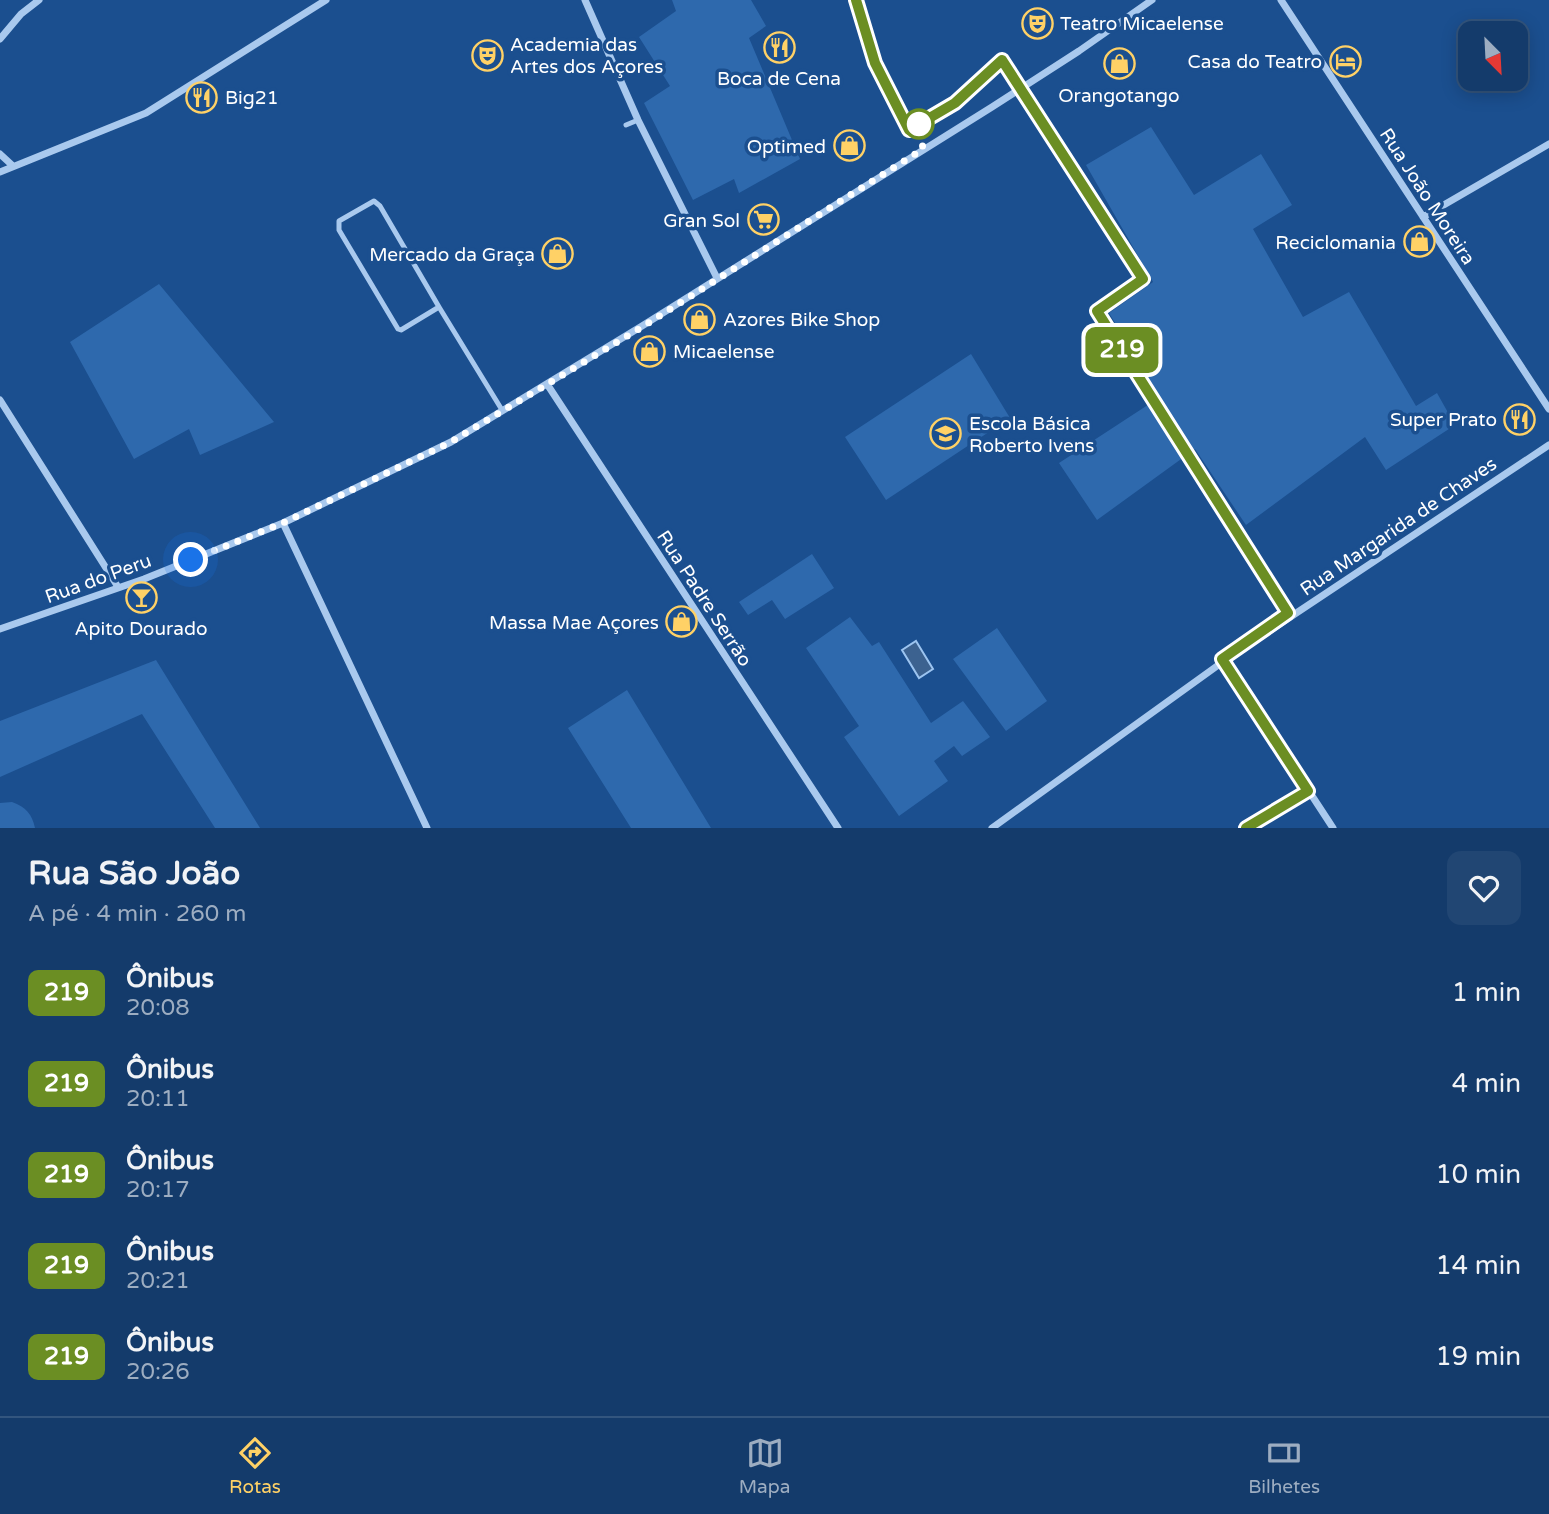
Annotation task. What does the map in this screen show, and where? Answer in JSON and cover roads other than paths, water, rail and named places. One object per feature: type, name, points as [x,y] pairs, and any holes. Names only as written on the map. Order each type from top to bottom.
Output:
[{"type":"street","points":[[0,39],[21,14],[39,0]]},
{"type":"street","points":[[0,172],[146,113],[326,0]]},
{"type":"street","points":[[585,0],[638,120],[717,278]]},
{"type":"street","name":"Rua do Peru","points":[[0,629],[283,523],[451,442],[1013,93],[1152,0]]},
{"type":"street","name":"Rua João Moreira","points":[[1281,0],[1549,409]]},
{"type":"street","points":[[1423,217],[1549,144]]},
{"type":"street","points":[[0,154],[13,166]]},
{"type":"street","name":"Rua Padre Serrão","points":[[547,384],[838,828]]},
{"type":"street","points":[[0,400],[118,587]]},
{"type":"street","name":"Rua Margarida de Chaves","points":[[992,828],[1224,661],[1549,445]]},
{"type":"street","points":[[283,523],[428,828]]},
{"type":"street","points":[[1224,661],[1334,828]]},
{"type":"lane","points":[[626,125],[638,120]]},
{"type":"lane","points":[[439,307],[398,329],[339,230],[340,221],[374,201],[377,202],[502,410]]},
{"type":"place","name":"Teatro Micaelense","points":[[1037,23]]},
{"type":"place","name":"Boca de Cena","points":[[779,47]]},
{"type":"place","name":"Academia das Artes dos Açores","points":[[487,55]]},
{"type":"place","name":"Casa do Teatro","points":[[1345,61]]},
{"type":"place","name":"Orangotango","points":[[1119,64]]},
{"type":"place","name":"Big21","points":[[202,97]]},
{"type":"place","name":"Optimed","points":[[849,146]]},
{"type":"place","name":"Gran Sol","points":[[763,220]]},
{"type":"place","name":"Reciclomania","points":[[1419,242]]},
{"type":"place","name":"Mercado da Graça","points":[[558,254]]},
{"type":"place","name":"Azores Bike Shop","points":[[700,319]]},
{"type":"place","name":"Micaelense","points":[[650,351]]},
{"type":"place","name":"Super Prato","points":[[1520,419]]},
{"type":"place","name":"Escola Básica Roberto Ivens","points":[[946,434]]},
{"type":"place","name":"Apito Dourado","points":[[141,597]]},
{"type":"place","name":"Massa Mae Açores","points":[[682,622]]}]
